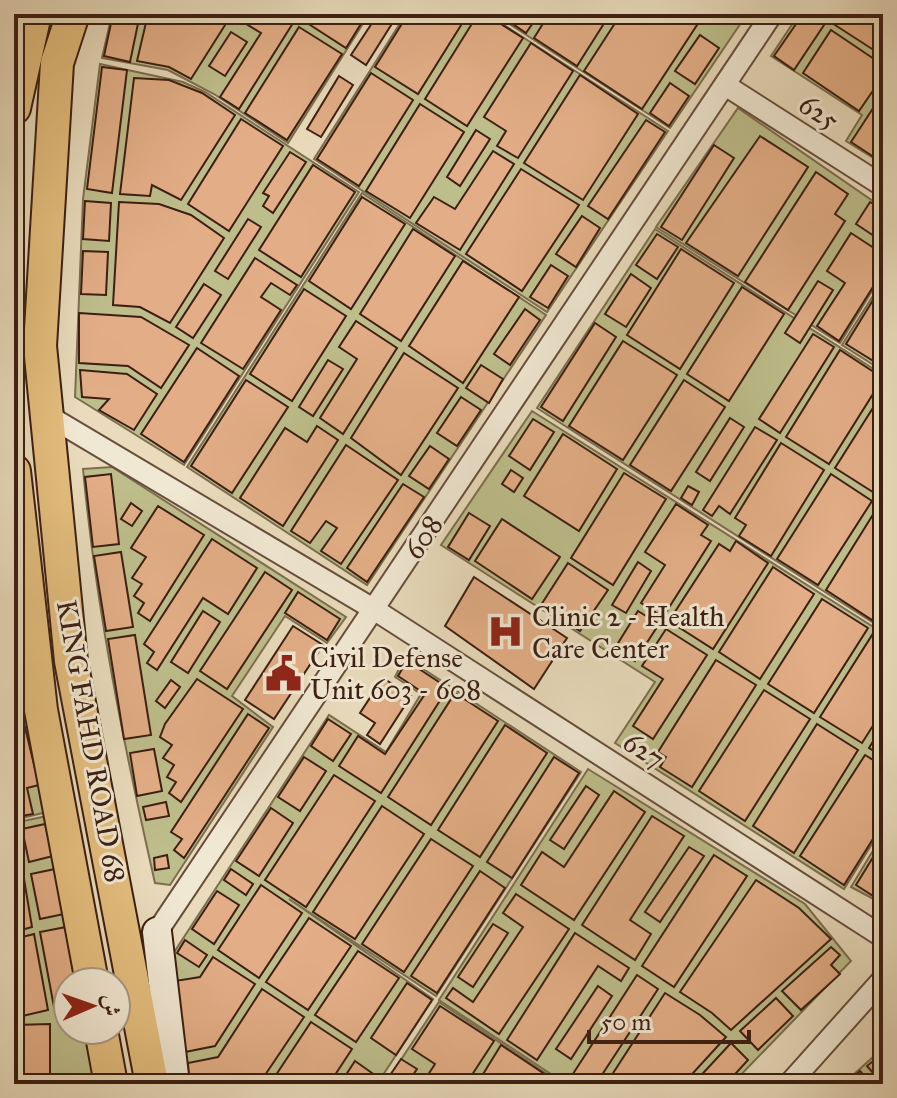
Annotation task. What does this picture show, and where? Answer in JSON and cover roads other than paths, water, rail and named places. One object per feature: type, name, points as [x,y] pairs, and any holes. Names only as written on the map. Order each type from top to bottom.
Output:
[{"type":"main road","points":[[14,108],[35,14]]},
{"type":"main road","name":"KING FAHD ROAD 68","points":[[73,14],[57,63],[40,346],[71,661],[152,1084]]},
{"type":"main road","name":"KING FAHD ROAD 68","points":[[14,471],[41,710],[89,966]]},
{"type":"main road","name":"608","points":[[157,932],[175,1084]]},
{"type":"main road","points":[[104,1046],[111,1084]]},
{"type":"street","name":"608","points":[[157,932],[772,14]]},
{"type":"street","name":"625","points":[[725,85],[883,186]]},
{"type":"street","name":"627","points":[[47,415],[375,610],[883,937]]},
{"type":"street","points":[[789,1084],[883,979]]},
{"type":"place","name":"Clinic 2 - Health Care Center","points":[[506,632]]},
{"type":"place","name":"Civil Defense Unit 603 - 608","points":[[284,673]]}]
